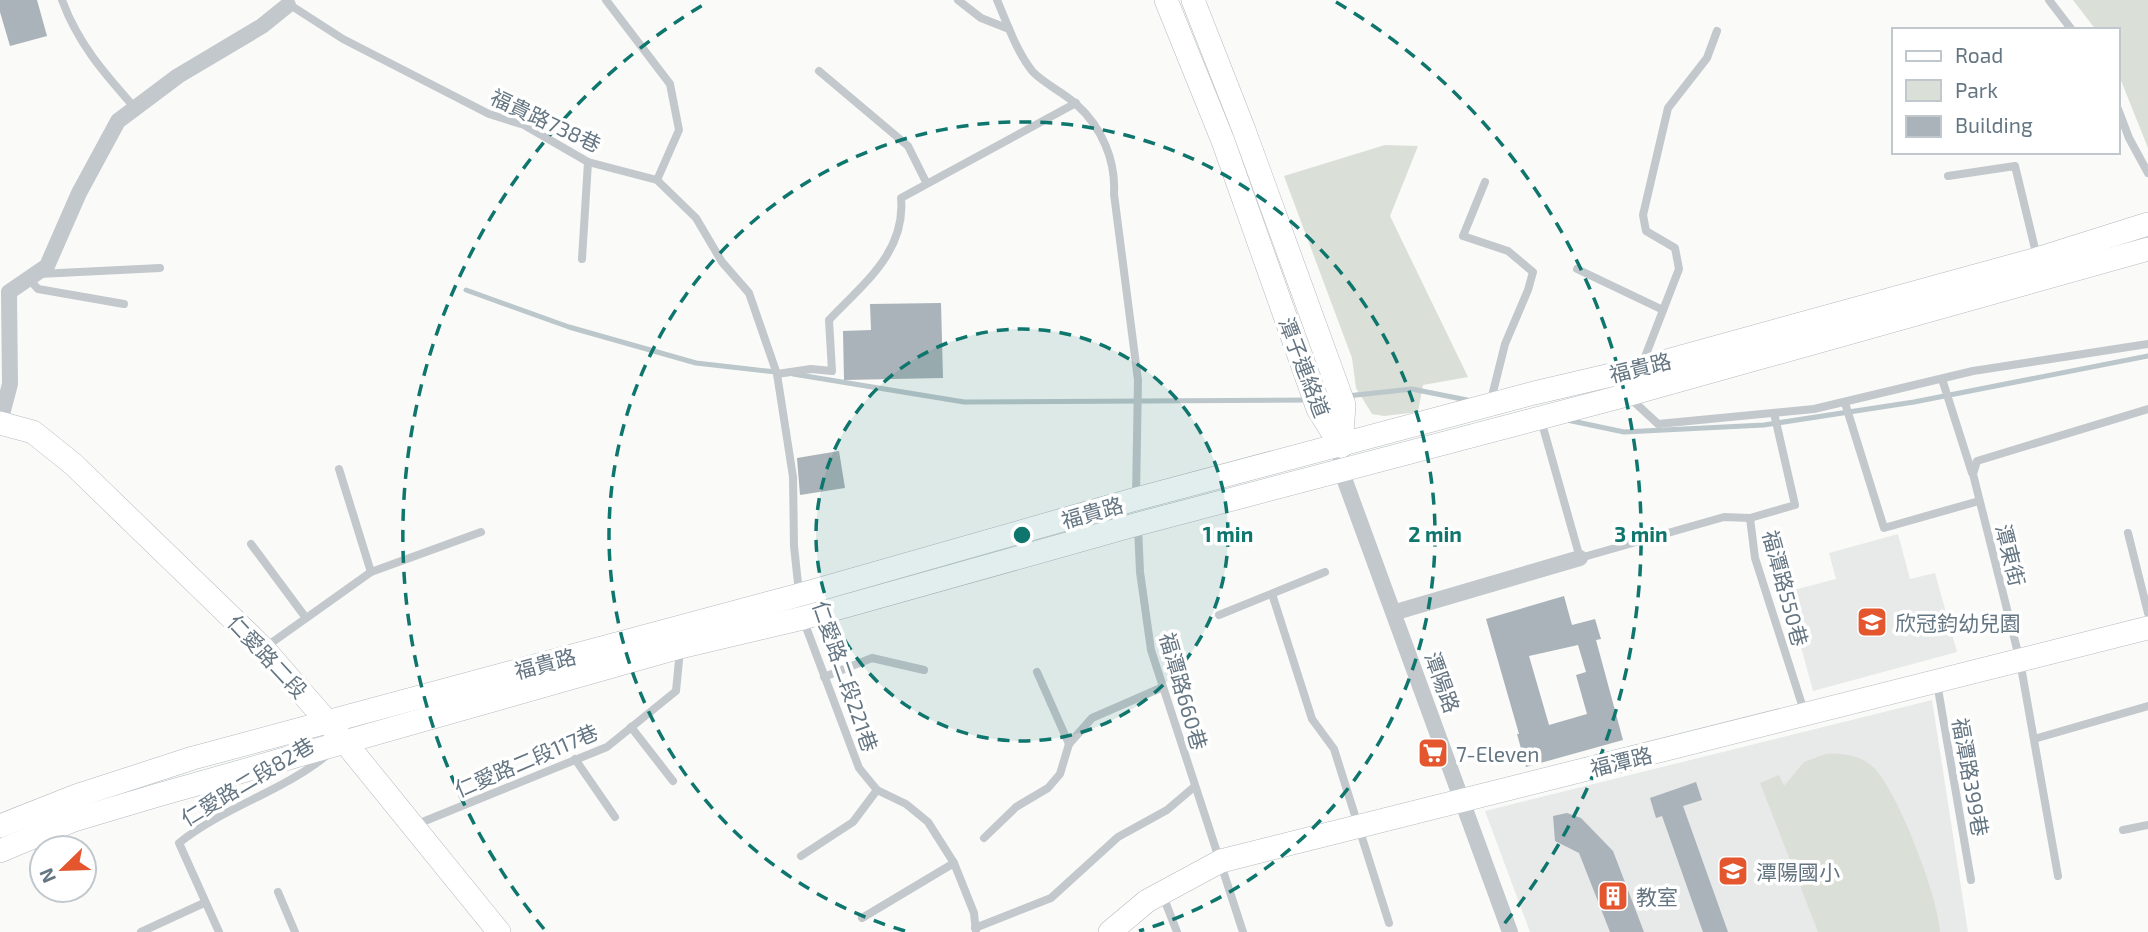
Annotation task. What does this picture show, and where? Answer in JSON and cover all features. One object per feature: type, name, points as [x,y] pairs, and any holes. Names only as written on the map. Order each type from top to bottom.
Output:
[{"type":"street","name":"潭子連絡道","points":[[1166,0],[1223,141],[1318,409],[1341,446]]},
{"type":"street","name":"潭子連絡道","points":[[1193,0],[1244,130],[1344,405],[1341,446]]},
{"type":"street","points":[[0,423],[10,384],[9,292],[47,266],[79,193],[118,121],[178,76],[262,26],[287,3]]},
{"type":"street","name":"福貴路","points":[[0,826],[76,796],[193,758],[327,720],[1138,524],[1540,417],[1634,382],[2148,224]]},
{"type":"street","name":"福貴路","points":[[0,851],[74,820],[680,647],[1136,499],[1489,407],[1634,382],[2148,249]]},
{"type":"street","name":"仁愛路二段","points":[[0,423],[33,432],[73,464],[264,649],[327,720],[499,932]]},
{"type":"street","name":"潭陽路","points":[[1341,446],[1341,470],[1396,612],[1510,932]]},
{"type":"street","points":[[1396,612],[1580,558]]},
{"type":"street","name":"福潭路","points":[[1110,932],[1162,893],[1221,861],[2148,628]]},
{"type":"lane","points":[[62,0],[70,22],[94,62],[135,108]]},
{"type":"lane","points":[[606,0],[670,84],[679,130],[657,180]]},
{"type":"lane","points":[[957,0],[981,18],[1009,29]]},
{"type":"lane","points":[[997,0],[1009,29],[1032,70],[1054,90],[1076,103],[1097,128],[1115,170],[1114,194],[1138,380],[1136,499]]},
{"type":"lane","points":[[2049,0],[2070,28]]},
{"type":"lane","name":"福貴路738巷","points":[[287,3],[344,39],[489,114],[524,125],[588,162],[657,180],[696,218],[722,262],[749,293],[776,374],[793,477],[794,546],[801,607]]},
{"type":"lane","points":[[1717,31],[1707,58],[1668,108],[1643,215],[1646,231],[1675,248],[1679,269],[1634,382],[1658,425],[1845,403],[1942,379],[2148,344]]},
{"type":"lane","points":[[819,71],[908,146],[926,182]]},
{"type":"lane","points":[[776,374],[811,369],[832,371],[829,320],[875,275],[898,233],[902,218],[901,198],[926,182],[950,173],[1076,103]]},
{"type":"lane","points":[[2120,114],[2148,173]]},
{"type":"lane","points":[[582,259],[588,162]]},
{"type":"lane","points":[[1948,176],[2015,166],[2037,260]]},
{"type":"lane","points":[[1485,181],[1463,236],[1508,251],[1533,272],[1505,344],[1489,407]]},
{"type":"lane","points":[[124,304],[38,289],[33,277],[160,268]]},
{"type":"lane","points":[[1577,269],[1663,310]]},
{"type":"lane","name":"潭東街","points":[[1942,379],[1973,474],[2020,661],[2058,876]]},
{"type":"lane","points":[[1845,403],[1884,528],[1979,501]]},
{"type":"lane","points":[[1973,474],[1977,461],[2148,409]]},
{"type":"lane","points":[[1750,518],[1795,505],[1774,413]]},
{"type":"lane","points":[[1540,417],[1580,558]]},
{"type":"lane","points":[[339,469],[371,572]]},
{"type":"lane","name":"福潭路550巷","points":[[1580,558],[1724,517],[1750,518],[1755,558],[1805,714]]},
{"type":"lane","name":"福潭路660巷","points":[[1138,524],[1140,572],[1151,650],[1243,932]]},
{"type":"lane","points":[[264,649],[371,572],[481,532]]},
{"type":"lane","points":[[2128,533],[2148,613]]},
{"type":"lane","points":[[251,544],[306,618]]},
{"type":"lane","points":[[1219,615],[1325,572]]},
{"type":"lane","points":[[1272,594],[1312,719],[1334,749],[1356,829],[1389,923]]},
{"type":"lane","name":"仁愛路二段221巷","points":[[801,607],[859,768],[877,790],[906,804],[928,822],[954,863],[974,913],[975,930]]},
{"type":"lane","name":"仁愛路二段117巷","points":[[414,825],[607,747],[676,691],[680,647]]},
{"type":"lane","points":[[824,677],[872,658],[923,670]]},
{"type":"lane","points":[[1037,672],[1069,744]]},
{"type":"lane","name":"福潭路399巷","points":[[1936,680],[1971,880]]},
{"type":"lane","points":[[984,838],[1016,807],[1048,788],[1060,774],[1069,744],[1092,719],[1163,687]]},
{"type":"lane","points":[[2034,739],[2148,706]]},
{"type":"lane","points":[[631,727],[673,781]]},
{"type":"lane","name":"仁愛路二段82巷","points":[[219,932],[179,843],[205,822],[307,771],[344,741]]},
{"type":"lane","points":[[576,759],[615,817]]},
{"type":"lane","points":[[975,930],[1051,898],[1118,838],[1167,810],[1194,787]]},
{"type":"lane","points":[[801,856],[853,822],[877,790]]},
{"type":"lane","points":[[2123,830],[2148,825]]},
{"type":"lane","points":[[862,918],[954,863]]},
{"type":"lane","points":[[278,892],[295,932]]},
{"type":"lane","points":[[1162,893],[1177,932]]},
{"type":"lane","points":[[145,931],[204,903]]},
{"type":"shaded area","name":"欣冠鈞幼兒園","points":[[1898,534],[1910,579],[1935,573],[1957,652],[1813,691],[1786,592],[1836,579],[1829,553]]},
{"type":"shaded area","name":"潭陽國小","points":[[1932,700],[1968,932],[1530,932],[1485,811]]},
{"type":"green space","points":[[2073,0],[2148,0],[2148,148],[2120,78],[2120,28],[2094,28]]},
{"type":"green space","points":[[1385,145],[1418,146],[1390,216],[1468,377],[1423,385],[1418,412],[1384,416],[1372,414],[1356,388],[1352,358],[1284,176]]},
{"type":"green space","points":[[1826,754],[1845,754],[1862,759],[1882,778],[1904,819],[1925,871],[1940,932],[1818,932],[1760,783],[1779,775],[1784,786],[1804,762]]},
{"type":"building","points":[[0,0],[37,0],[47,36],[10,46],[0,12]]},
{"type":"building","points":[[941,303],[943,378],[844,380],[843,331],[871,330],[870,304]]},
{"type":"building","points":[[839,451],[845,488],[800,495],[797,458]]},
{"type":"building","points":[[1564,596],[1572,625],[1595,619],[1601,639],[1596,640],[1623,740],[1526,767],[1486,619]],"holes":[[[1578,645],[1586,672],[1576,675],[1587,714],[1549,725],[1529,656]]]},
{"type":"building","name":"教室","points":[[1696,782],[1702,800],[1683,806],[1728,932],[1703,932],[1662,816],[1656,818],[1650,798]]},
{"type":"building","name":"教室","points":[[1567,813],[1581,818],[1613,851],[1644,932],[1610,932],[1579,853],[1555,841],[1553,816]]},
{"type":"waterway","points":[[466,290],[569,327],[696,363],[776,372]]},
{"type":"waterway","points":[[1567,420],[1624,432],[1764,425],[1914,402],[2148,356]]},
{"type":"waterway","points":[[793,374],[964,402],[1309,400]]},
{"type":"waterway","points":[[1347,396],[1412,389],[1472,401]]},
{"type":"place","name":"欣冠鈞幼兒園","points":[[1872,622]]},
{"type":"place","name":"7-Eleven","points":[[1433,753]]},
{"type":"place","name":"潭陽國小","points":[[1733,871]]},
{"type":"place","name":"教室","points":[[1613,896]]}]
